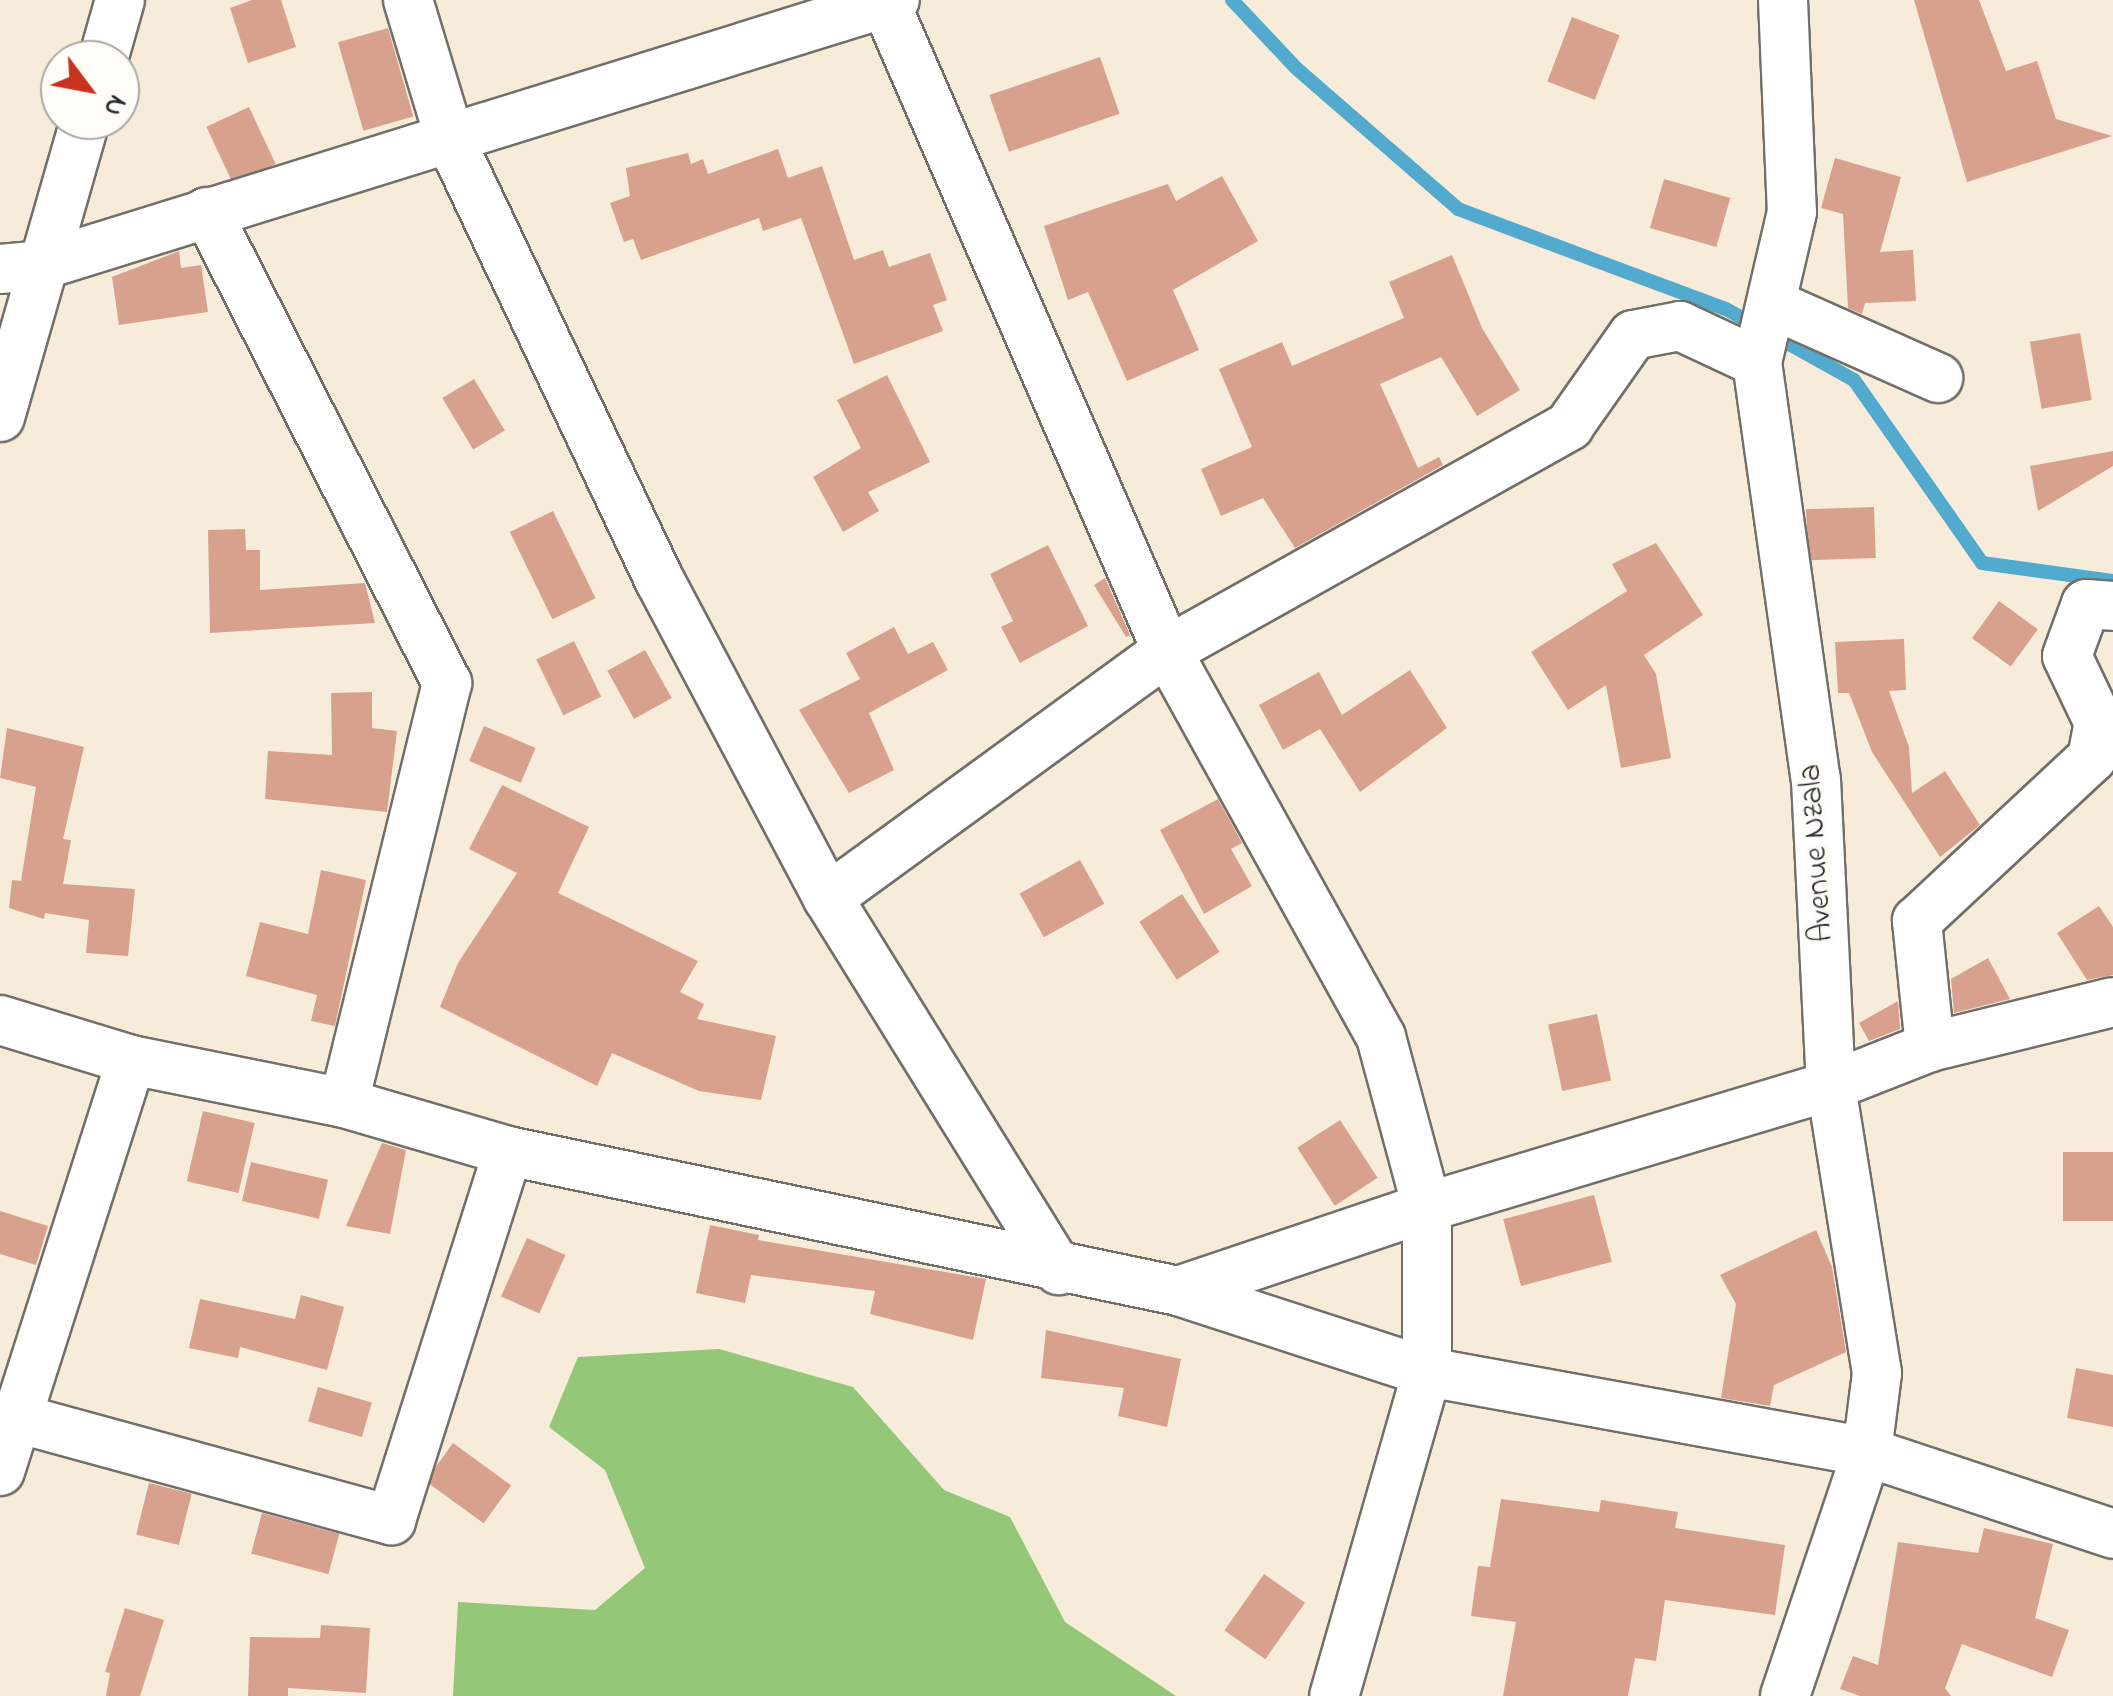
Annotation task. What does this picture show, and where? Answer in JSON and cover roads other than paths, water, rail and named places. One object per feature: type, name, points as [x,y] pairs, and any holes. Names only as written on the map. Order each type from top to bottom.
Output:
[{"type":"street","points":[[109,40],[120,0]]},
{"type":"street","points":[[408,0],[450,139],[660,581],[828,898],[1059,1270]]},
{"type":"street","name":"Avenue Nzala","points":[[1783,0],[1792,212],[1765,331],[1816,780],[1831,1086],[1877,1374],[1867,1452],[1785,1696]]},
{"type":"street","points":[[21,268],[890,2],[1167,651],[1381,1037],[1427,1207],[1426,1372],[1334,1696]]},
{"type":"street","points":[[0,417],[21,268],[76,140]]},
{"type":"street","points":[[208,212],[446,683],[344,1103]]},
{"type":"street","points":[[828,898],[1167,651],[1568,426],[1633,336],[1680,326],[1765,331],[1938,378]]},
{"type":"street","points":[[1930,1048],[1917,921],[2092,758],[2099,724],[2067,656],[2086,604],[2113,606]]},
{"type":"street","points":[[1178,1292],[1427,1207],[1831,1086],[1930,1048],[2113,1002]]},
{"type":"street","points":[[0,1020],[131,1060],[344,1103],[508,1151],[1178,1292],[1426,1372],[1867,1452],[2113,1534]]},
{"type":"street","points":[[0,1471],[131,1060]]},
{"type":"street","points":[[16,1418],[391,1520],[508,1151]]},
{"type":"waterway","points":[[1232,0],[1296,68],[1458,209],[1726,309],[1854,380],[1982,563],[2113,581]]}]
